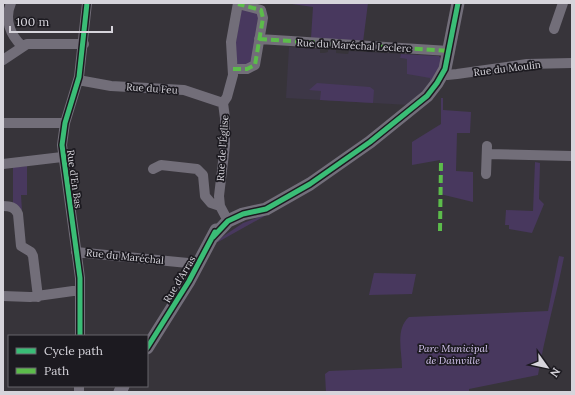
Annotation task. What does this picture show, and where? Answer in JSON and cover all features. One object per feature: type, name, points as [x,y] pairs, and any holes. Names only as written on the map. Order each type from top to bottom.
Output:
[{"type":"main road","points":[[227,219],[248,209],[273,205],[310,184],[370,142],[432,90],[443,74],[458,3]]},
{"type":"main road","name":"Rue d'Arras","points":[[148,346],[198,264],[218,225],[227,219]]},
{"type":"street","points":[[11,3],[9,11],[9,30],[12,36],[22,46]]},
{"type":"street","name":"Rue d'En Bas","points":[[80,335],[80,290],[62,157],[62,134],[78,80],[84,44],[87,3]]},
{"type":"street","points":[[233,69],[247,69],[255,65],[263,18],[261,10],[238,3]]},
{"type":"street","name":"Rue de l'Église","points":[[227,219],[220,206],[219,196],[225,145],[225,118],[223,103],[232,82],[233,69],[231,47],[238,3]]},
{"type":"street","points":[[554,29],[563,3]]},
{"type":"street","name":"Rue du Maréchal Leclerc","points":[[259,39],[449,51]]},
{"type":"street","points":[[3,60],[27,44],[84,44]]},
{"type":"street","name":"Rue du Moulin","points":[[443,74],[457,74],[527,64],[572,63]]},
{"type":"street","name":"Rue du Feu","points":[[78,80],[112,86],[184,90],[223,103]]},
{"type":"street","points":[[3,123],[65,123]]},
{"type":"street","points":[[486,174],[487,150],[572,156]]},
{"type":"street","points":[[3,164],[62,157]]},
{"type":"street","points":[[153,169],[161,165],[197,169],[203,175],[205,196],[211,203],[220,206]]},
{"type":"street","points":[[3,206],[10,206],[16,209],[18,214],[21,246],[31,252],[33,256],[38,297]]},
{"type":"street","name":"Rue du Maréchal","points":[[76,252],[198,264]]},
{"type":"street","points":[[3,296],[38,297],[80,290]]},
{"type":"shaded area","points":[[289,47],[320,49],[320,53],[328,52],[328,50],[336,50],[336,53],[348,54],[349,51],[401,54],[400,58],[407,59],[430,78],[431,84],[409,105],[286,98]]},
{"type":"green space","points":[[285,3],[368,3],[363,42],[311,38],[313,7]]},
{"type":"green space","points":[[245,9],[259,13],[251,65],[238,65],[234,53],[241,11]]},
{"type":"green space","points":[[401,54],[439,56],[441,59],[439,69],[430,82],[430,78],[407,74],[407,59],[400,58]]},
{"type":"green space","points":[[317,83],[370,87],[374,90],[373,103],[320,100],[321,91],[309,90]]},
{"type":"green space","points":[[441,98],[443,98],[443,110],[471,112],[470,133],[457,133],[456,171],[473,172],[473,202],[440,194],[440,160],[412,165],[412,142],[441,124]]},
{"type":"green space","points":[[535,162],[540,163],[539,199],[544,204],[532,233],[509,229],[509,225],[505,225],[506,210],[533,211]]},
{"type":"green space","points":[[27,166],[27,195],[21,195],[22,211],[13,204],[13,167]]},
{"type":"green space","points":[[270,213],[218,242],[217,242],[243,223]]},
{"type":"green space","name":"Parc Municipal de Dainville","points":[[559,256],[564,257],[538,375],[469,389],[469,392],[326,392],[325,374],[329,371],[402,368],[400,341],[402,328],[409,317],[548,311]]},
{"type":"green space","points":[[374,273],[416,274],[412,294],[369,295]]},
{"type":"marked path","points":[[233,69],[247,69],[255,65],[263,18],[261,10],[238,4]]},
{"type":"marked path","points":[[259,39],[449,51]]},
{"type":"marked path","points":[[440,231],[441,162]]},
{"type":"cycle path","points":[[80,335],[80,278],[62,145],[65,123],[79,77],[87,3]]},
{"type":"cycle path","points":[[213,237],[228,221],[243,214],[266,209],[310,184],[370,142],[427,96],[445,69],[458,3]]},
{"type":"cycle path","points":[[148,346],[189,281],[215,232]]}]
